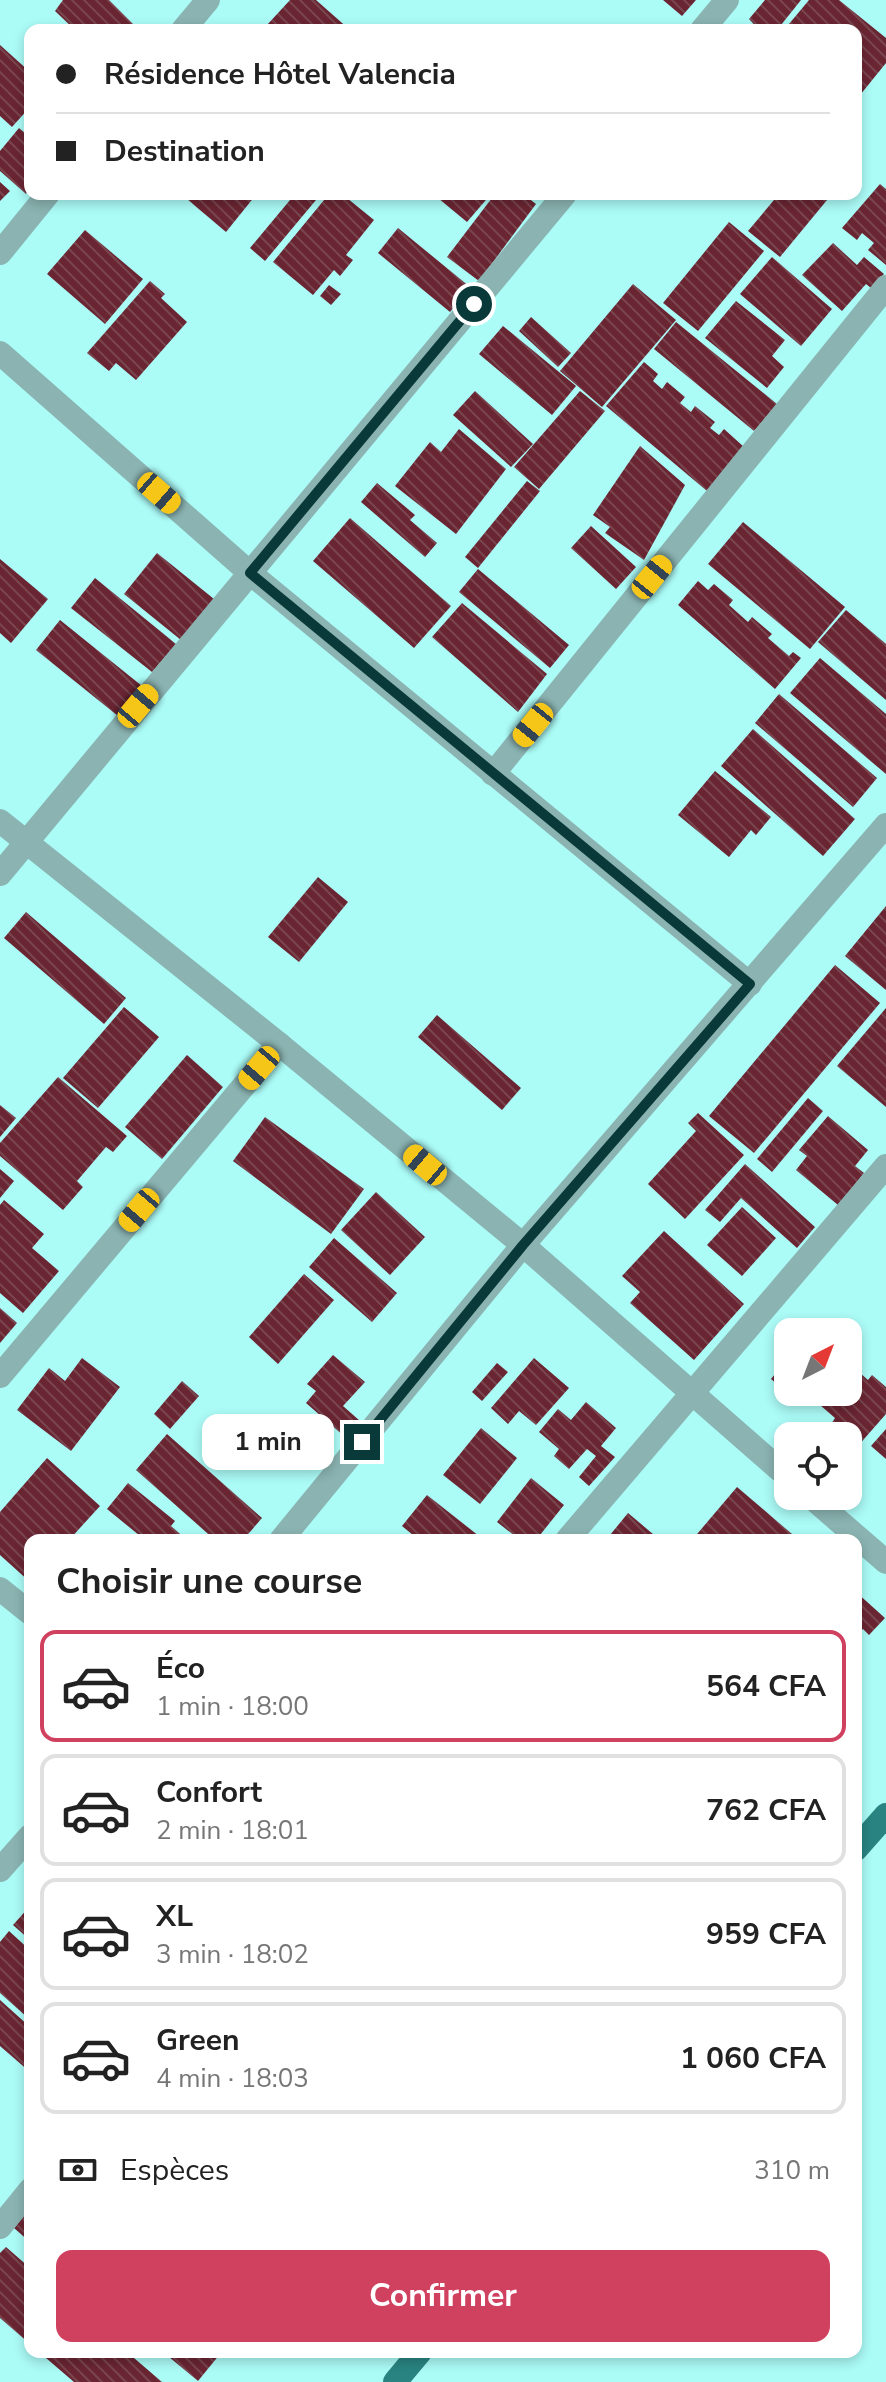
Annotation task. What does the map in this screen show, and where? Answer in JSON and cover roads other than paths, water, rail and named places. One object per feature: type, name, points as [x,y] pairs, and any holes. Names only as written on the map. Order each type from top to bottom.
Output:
[{"type":"main road","points":[[862,1842],[886,1815]]},
{"type":"main road","points":[[395,2382],[415,2358]]},
{"type":"street","points":[[188,24],[208,0]]},
{"type":"street","points":[[707,24],[727,0]]},
{"type":"street","points":[[0,253],[43,200]]},
{"type":"street","points":[[0,874],[560,200]]},
{"type":"street","points":[[493,774],[886,287]]},
{"type":"street","points":[[0,353],[250,573],[750,984]]},
{"type":"street","points":[[0,821],[279,1044],[523,1245],[774,1465]]},
{"type":"street","points":[[286,1534],[523,1245],[886,825]]},
{"type":"street","points":[[0,1376],[279,1044]]},
{"type":"street","points":[[572,1534],[886,1166]]},
{"type":"street","points":[[826,1510],[854,1534]]},
{"type":"street","points":[[862,1541],[886,1562]]},
{"type":"street","points":[[0,1589],[24,1608]]},
{"type":"street","points":[[0,1870],[24,1843]]},
{"type":"street","points":[[0,2227],[24,2197]]}]
